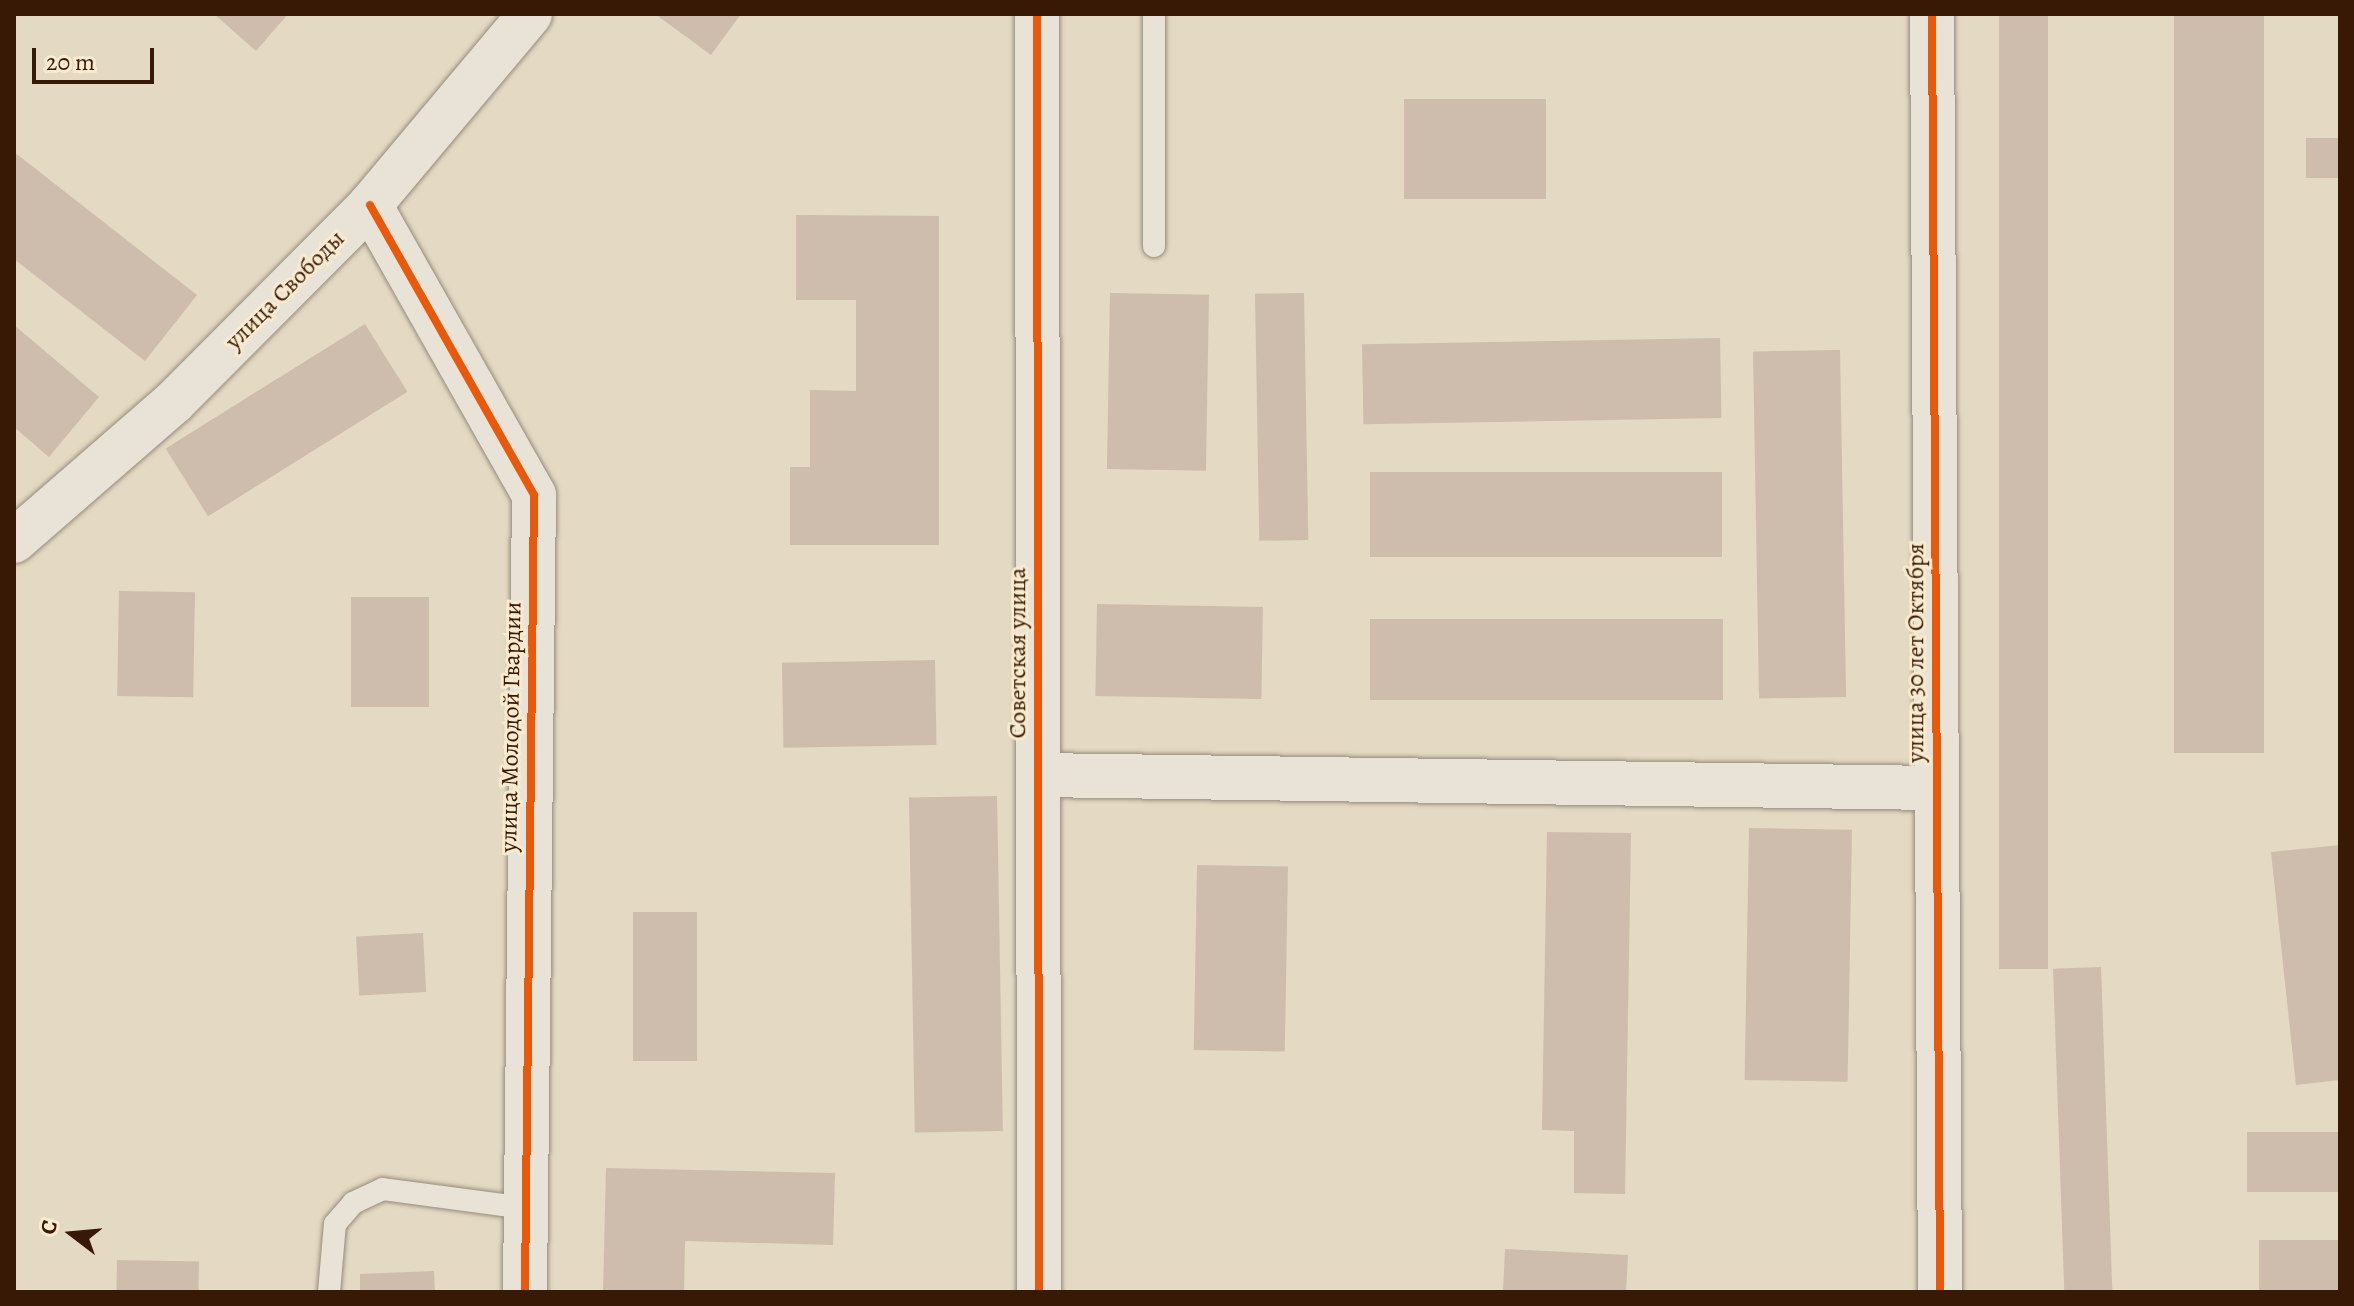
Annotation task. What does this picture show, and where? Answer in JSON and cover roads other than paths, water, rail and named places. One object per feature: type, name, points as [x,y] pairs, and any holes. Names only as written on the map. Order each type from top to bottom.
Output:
[{"type":"street","name":"улица Свободы","points":[[14,541],[174,402],[370,205],[530,14]]},
{"type":"street","name":"Советская улица","points":[[1037,14],[1039,1292]]},
{"type":"street","name":"улица 30 лет Октября","points":[[1932,14],[1940,1292]]},
{"type":"street","name":"улица Молодой Гвардии","points":[[370,205],[534,495],[525,1292]]},
{"type":"street","points":[[1038,775],[1937,788]]},
{"type":"lane","points":[[1154,14],[1154,246]]},
{"type":"lane","points":[[329,1292],[335,1224],[353,1203],[383,1189],[526,1208]]}]
